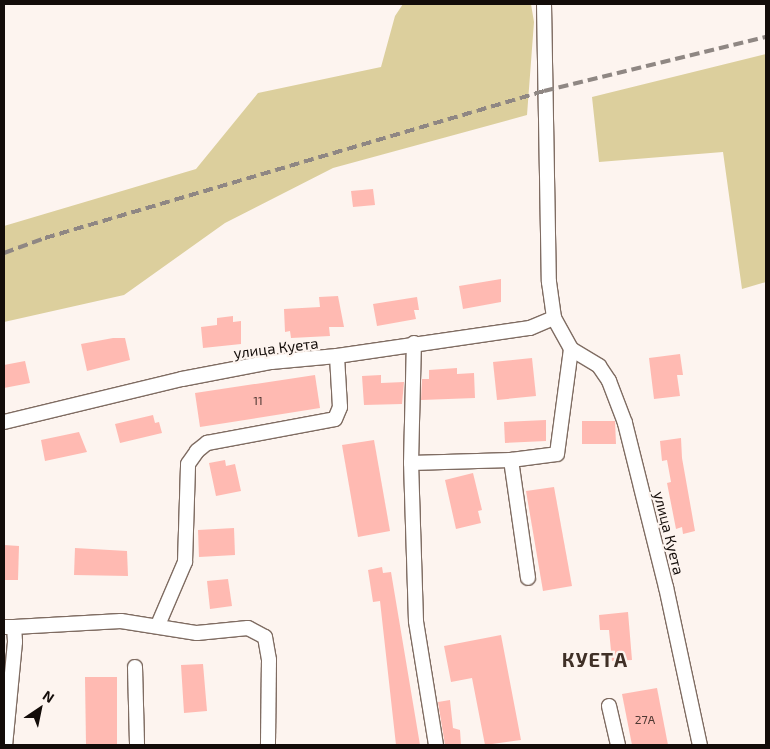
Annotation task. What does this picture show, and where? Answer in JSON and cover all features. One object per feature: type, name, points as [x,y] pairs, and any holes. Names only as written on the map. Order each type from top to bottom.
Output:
[{"type":"street","name":"улица Куета","points":[[544,4],[544,91],[549,282],[554,318],[571,349],[599,366],[609,381],[625,423],[666,587],[700,745]]},
{"type":"street","name":"улица Куета","points":[[4,422],[182,379],[271,362],[337,356],[414,343],[530,328],[554,318]]},
{"type":"street","points":[[414,343],[411,463],[416,621],[436,745]]},
{"type":"street","points":[[411,463],[511,460],[558,454],[571,349]]},
{"type":"street","points":[[158,625],[185,562],[188,464],[192,457],[207,443],[335,419],[340,407],[337,356]]},
{"type":"street","points":[[511,460],[528,578]]},
{"type":"street","points":[[6,745],[9,627],[121,621],[158,625],[197,633],[248,628],[265,637],[269,660],[268,745]]},
{"type":"street","points":[[135,667],[137,745]]},
{"type":"street","points":[[609,706],[618,745]]},
{"type":"shaded area","points":[[403,4],[531,4],[534,22],[527,115],[333,168],[225,223],[124,295],[4,322],[4,226],[196,169],[258,93],[381,67],[395,16]]},
{"type":"shaded area","points":[[766,54],[766,282],[742,289],[723,152],[599,162],[592,97]]},
{"type":"building","points":[[373,189],[375,205],[353,207],[351,191]]},
{"type":"building","points":[[501,279],[501,302],[463,309],[459,286]]},
{"type":"building","points":[[338,296],[344,327],[329,327],[330,336],[291,338],[290,331],[285,332],[284,309],[320,307],[319,297]]},
{"type":"building","points":[[417,297],[419,310],[414,310],[416,319],[377,326],[373,304]]},
{"type":"building","points":[[233,316],[233,322],[241,321],[241,344],[203,348],[201,327],[217,325],[217,318]]},
{"type":"building","points":[[113,338],[125,338],[130,360],[87,371],[81,344]]},
{"type":"building","points":[[680,354],[683,375],[677,375],[680,396],[654,399],[649,358]]},
{"type":"building","points":[[532,358],[536,396],[497,400],[493,362]]},
{"type":"building","points":[[25,361],[30,383],[4,388],[4,365]]},
{"type":"building","points":[[457,368],[457,374],[474,373],[475,398],[421,400],[422,379],[429,379],[429,370]]},
{"type":"building","points":[[315,375],[320,408],[200,427],[195,393]]},
{"type":"building","points":[[381,375],[381,383],[404,382],[402,404],[364,405],[362,376]]},
{"type":"building","points":[[153,415],[155,423],[159,422],[162,433],[120,443],[115,424]]},
{"type":"building","points":[[546,420],[546,441],[505,443],[504,422]]},
{"type":"building","points":[[582,421],[615,421],[616,444],[582,444]]},
{"type":"building","points":[[79,432],[87,452],[45,461],[41,440]]},
{"type":"building","points":[[681,438],[682,458],[695,531],[683,534],[682,527],[676,529],[667,483],[671,482],[667,460],[662,461],[660,441]]},
{"type":"building","points":[[374,440],[390,531],[358,537],[342,445]]},
{"type":"building","points":[[225,460],[226,466],[235,464],[241,491],[216,496],[209,463]]},
{"type":"building","points":[[473,473],[482,510],[478,511],[481,523],[456,529],[445,480]]},
{"type":"building","points":[[554,487],[572,586],[543,591],[526,491]]},
{"type":"building","points":[[234,528],[235,555],[199,557],[198,530]]},
{"type":"building","points":[[4,545],[19,546],[18,580],[4,580]]},
{"type":"building","points":[[75,548],[127,551],[128,576],[74,575]]},
{"type":"building","points":[[382,567],[383,573],[391,572],[420,745],[396,745],[380,601],[373,602],[368,570]]},
{"type":"building","points":[[228,579],[232,606],[210,609],[207,581]]},
{"type":"building","points":[[628,612],[632,660],[612,661],[609,630],[600,630],[599,615]]},
{"type":"building","points":[[501,635],[521,740],[485,745],[472,678],[451,682],[444,646]]},
{"type":"building","points":[[203,664],[207,711],[184,713],[181,665]]},
{"type":"building","points":[[85,677],[117,677],[117,745],[86,745]]},
{"type":"building","points":[[657,688],[668,745],[632,745],[622,694]]},
{"type":"building","points":[[450,700],[453,728],[460,730],[461,745],[445,745],[438,702]]},
{"type":"railway","points":[[4,253],[45,238],[544,91],[766,37]]},
{"type":"district","name":"КУЕТА","points":[[595,659]]}]
